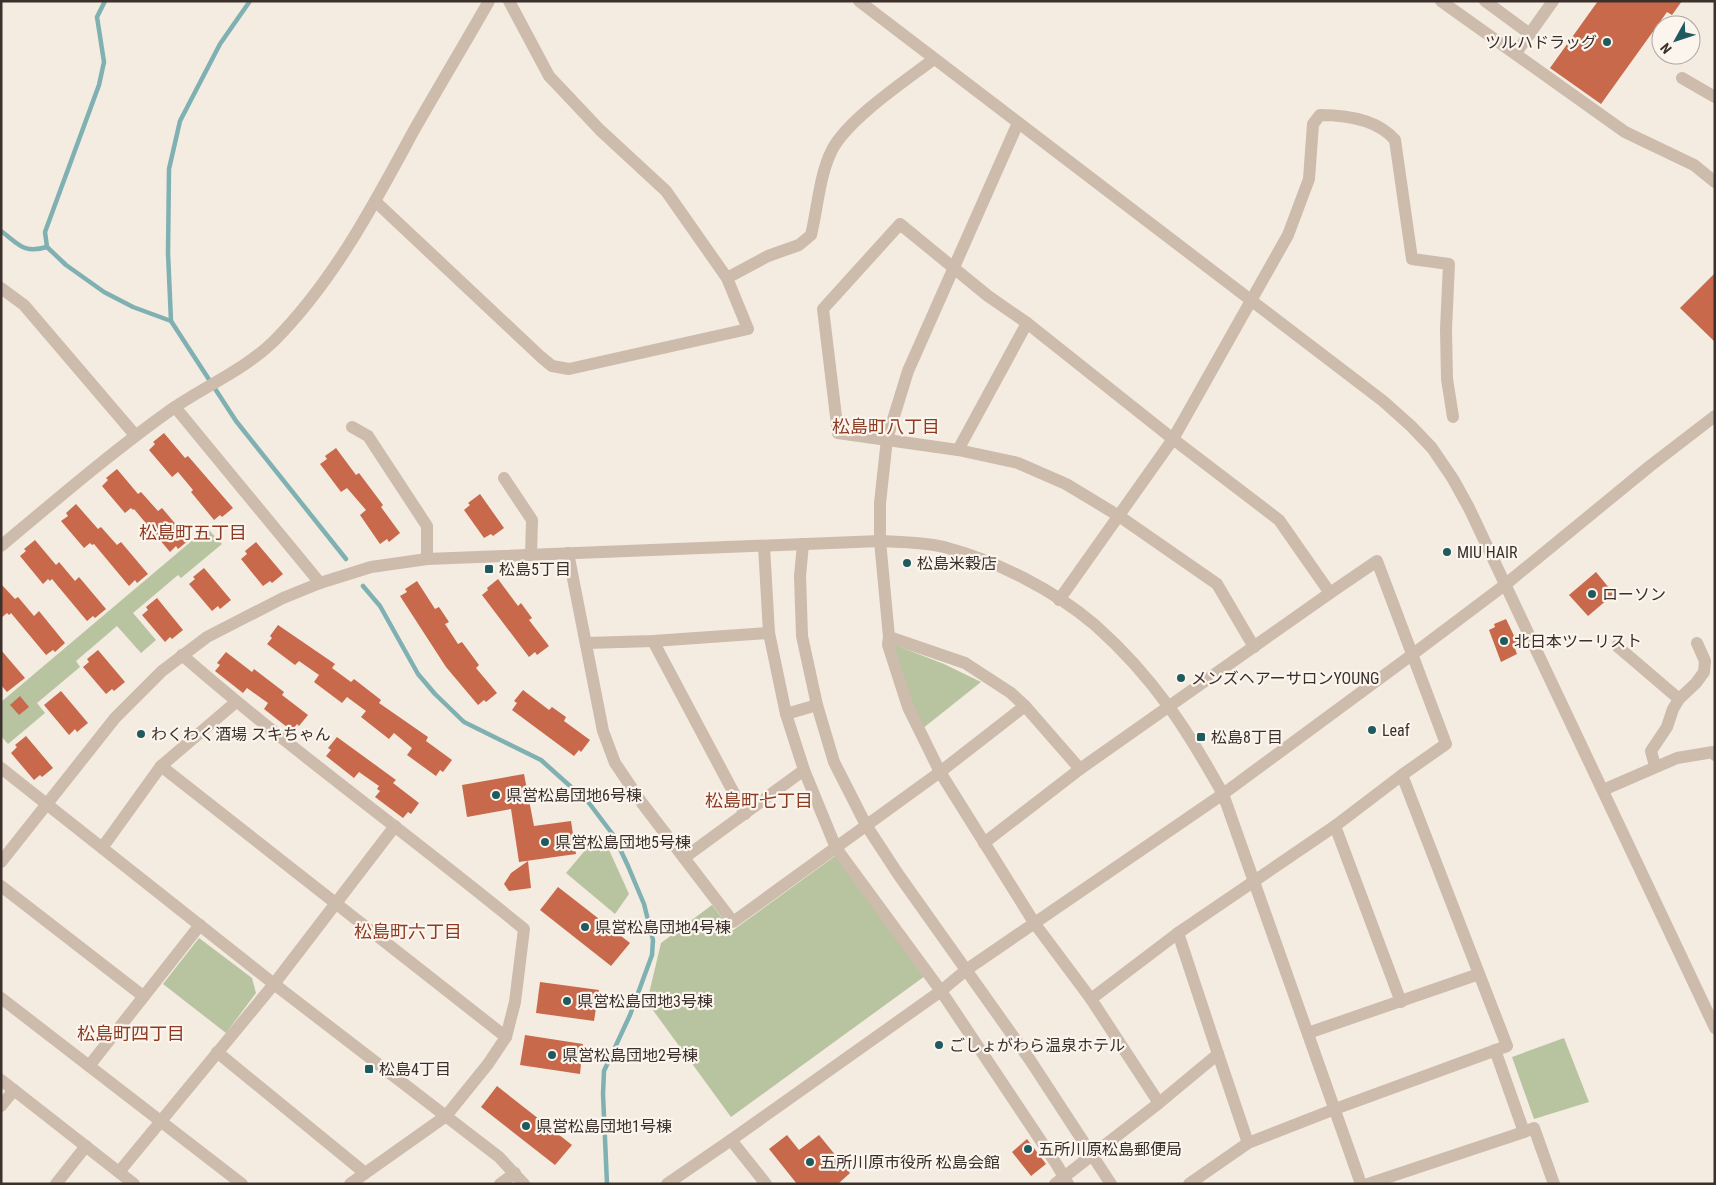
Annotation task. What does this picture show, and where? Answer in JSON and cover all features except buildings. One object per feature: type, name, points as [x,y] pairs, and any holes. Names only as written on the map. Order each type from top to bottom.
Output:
[{"type":"street","points":[[1,546],[135,435],[175,407],[260,354],[293,321],[346,250],[376,202],[414,131],[490,1]]},
{"type":"street","points":[[376,202],[552,366],[569,369],[748,329],[727,278],[666,191],[600,130],[550,76],[509,1]]},
{"type":"street","points":[[859,1],[1383,401],[1432,448],[1453,479],[1506,584],[1715,1028]]},
{"type":"street","points":[[1441,1],[1625,132],[1694,166],[1715,182]]},
{"type":"street","points":[[1485,1],[1530,34]]},
{"type":"street","points":[[1516,53],[1553,1]]},
{"type":"street","points":[[727,278],[768,256],[799,244],[811,235],[823,174],[832,150],[845,132],[871,108],[934,59]]},
{"type":"street","points":[[1682,78],[1715,97]]},
{"type":"street","points":[[1059,600],[1174,439],[1252,302],[1288,235],[1309,179],[1313,124],[1320,115],[1356,118],[1388,132],[1395,140],[1412,259],[1450,264],[1446,330],[1448,379],[1453,417]]},
{"type":"street","points":[[1018,123],[908,371],[887,439],[880,503],[880,542],[889,637],[888,645],[908,707],[940,772],[1035,924],[1091,999],[1159,1103]]},
{"type":"street","points":[[1254,647],[1217,584],[1119,516],[1066,484],[1018,463],[958,450],[838,433],[823,309],[900,224],[988,296],[1027,323],[1279,520],[1330,593]]},
{"type":"street","points":[[1,288],[24,305],[135,435]]},
{"type":"street","points":[[958,450],[1027,323]]},
{"type":"street","points":[[175,407],[320,582]]},
{"type":"street","points":[[666,1184],[731,1140],[941,990],[966,970],[1223,794],[1506,584],[1650,466],[1715,416]]},
{"type":"street","points":[[352,427],[368,436],[427,526],[427,558]]},
{"type":"street","points":[[504,478],[532,520],[531,555]]},
{"type":"street","points":[[1,862],[115,718],[144,686],[207,637],[238,620],[320,582],[371,567],[427,558],[880,542],[913,543],[943,547],[974,557],[1025,579],[1095,625],[1132,663],[1169,707],[1192,742],[1223,794],[1361,1184]]},
{"type":"street","points":[[803,544],[800,576],[802,636],[817,705],[834,762],[866,825],[898,874],[1030,1060],[1111,1184]]},
{"type":"street","points":[[764,546],[769,633],[786,714],[804,770],[836,848],[941,990],[1057,1165],[1062,1182],[1092,1155],[1218,1054]]},
{"type":"street","points":[[568,553],[603,731],[615,763],[642,803],[733,922],[940,772],[1025,706]]},
{"type":"street","points":[[984,843],[1080,769],[1377,561],[1446,744],[1335,826],[1178,933],[1091,999]]},
{"type":"street","points":[[586,643],[653,641],[769,633]]},
{"type":"street","points":[[889,637],[965,664],[1010,693],[1025,706],[1080,769]]},
{"type":"street","points":[[653,641],[745,814]]},
{"type":"street","points":[[1655,766],[1651,751],[1667,727],[1673,710],[1704,672],[1705,661],[1697,643]]},
{"type":"street","points":[[1617,646],[1680,700]]},
{"type":"street","points":[[182,655],[236,702],[524,928],[515,1002],[506,1038],[488,1064],[446,1116],[350,1184]]},
{"type":"street","points":[[102,848],[161,766],[236,702]]},
{"type":"street","points":[[786,714],[817,705]]},
{"type":"street","points":[[1603,790],[1677,758],[1714,753]]},
{"type":"street","points":[[161,766],[506,1038]]},
{"type":"street","points":[[1,768],[274,984],[499,1157],[524,1184]]},
{"type":"street","points":[[684,858],[804,770]]},
{"type":"street","points":[[1189,1184],[1248,1143],[1334,1109],[1506,1046],[1402,775]]},
{"type":"street","points":[[119,1172],[274,984],[395,826]]},
{"type":"street","points":[[1335,826],[1401,1002]]},
{"type":"street","points":[[1,886],[143,996]]},
{"type":"street","points":[[89,1066],[200,925]]},
{"type":"street","points":[[1178,933],[1248,1143]]},
{"type":"street","points":[[1308,1033],[1479,974]]},
{"type":"street","points":[[1,998],[242,1184]]},
{"type":"street","points":[[1495,1050],[1524,1132]]},
{"type":"street","points":[[217,1052],[365,1173]]},
{"type":"street","points":[[1,1080],[134,1184]]},
{"type":"street","points":[[1,1106],[14,1090]]},
{"type":"street","points":[[1368,1184],[1534,1128],[1554,1184]]},
{"type":"street","points":[[731,1140],[766,1184]]},
{"type":"street","points":[[56,1184],[86,1146]]},
{"type":"street","points":[[500,1184],[515,1173]]},
{"type":"green space","points":[[207,528],[222,544],[181,578],[178,575],[133,613],[156,640],[141,653],[117,626],[76,661],[80,667],[37,703],[45,713],[8,744],[1,736],[1,702]]},
{"type":"green space","points":[[895,645],[944,664],[981,682],[922,729],[892,651]]},
{"type":"green space","points":[[598,835],[605,841],[629,894],[615,914],[566,873]]},
{"type":"green space","points":[[835,856],[925,976],[731,1117],[647,1002],[661,943],[712,905],[732,931]]},
{"type":"green space","points":[[199,938],[252,978],[256,993],[226,1033],[163,984]]},
{"type":"green space","points":[[1564,1038],[1589,1102],[1534,1119],[1512,1057]]},
{"type":"waterway","points":[[105,1],[97,17],[104,62],[99,85],[45,232],[47,247],[66,265],[104,292],[133,307],[171,321]]},
{"type":"waterway","points":[[250,1],[220,44],[180,121],[169,169],[168,253],[171,321],[236,421],[346,559]]},
{"type":"waterway","points":[[1,231],[17,244],[27,248],[39,249],[47,247]]},
{"type":"waterway","points":[[363,586],[380,606],[418,674],[435,694],[464,722],[541,760],[589,803],[614,836],[644,904],[653,940],[652,955],[630,1015],[604,1071],[603,1094],[607,1184]]},
{"type":"place","name":"ツルハドラッグ","points":[[1607,42]]},
{"type":"place","name":"MIU HAIR","points":[[1447,552]]},
{"type":"place","name":"松島米穀店","points":[[907,563]]},
{"type":"place","name":"松島5丁目","points":[[489,569]]},
{"type":"place","name":"ローソン","points":[[1592,594]]},
{"type":"place","name":"北日本ツーリスト","points":[[1504,641]]},
{"type":"place","name":"メンズヘアーサロンYOUNG","points":[[1181,678]]},
{"type":"place","name":"Leaf","points":[[1372,730]]},
{"type":"place","name":"わくわく酒場 スキちゃん","points":[[141,734]]},
{"type":"place","name":"松島8丁目","points":[[1201,737]]},
{"type":"place","name":"県営松島団地6号棟","points":[[496,795]]},
{"type":"place","name":"県営松島団地5号棟","points":[[545,842]]},
{"type":"place","name":"県営松島団地4号棟","points":[[585,927]]},
{"type":"place","name":"県営松島団地3号棟","points":[[567,1001]]},
{"type":"place","name":"ごしょがわら温泉ホテル","points":[[939,1045]]},
{"type":"place","name":"県営松島団地2号棟","points":[[552,1055]]},
{"type":"place","name":"松島4丁目","points":[[369,1069]]},
{"type":"place","name":"県営松島団地1号棟","points":[[526,1126]]},
{"type":"place","name":"五所川原松島郵便局","points":[[1028,1149]]},
{"type":"place","name":"五所川原市役所 松島会館","points":[[810,1162]]},
{"type":"district","name":"松島町八丁目","points":[[886,427]]},
{"type":"district","name":"松島町五丁目","points":[[193,533]]},
{"type":"district","name":"松島町七丁目","points":[[759,801]]},
{"type":"district","name":"松島町六丁目","points":[[408,932]]},
{"type":"district","name":"松島町四丁目","points":[[131,1034]]}]
